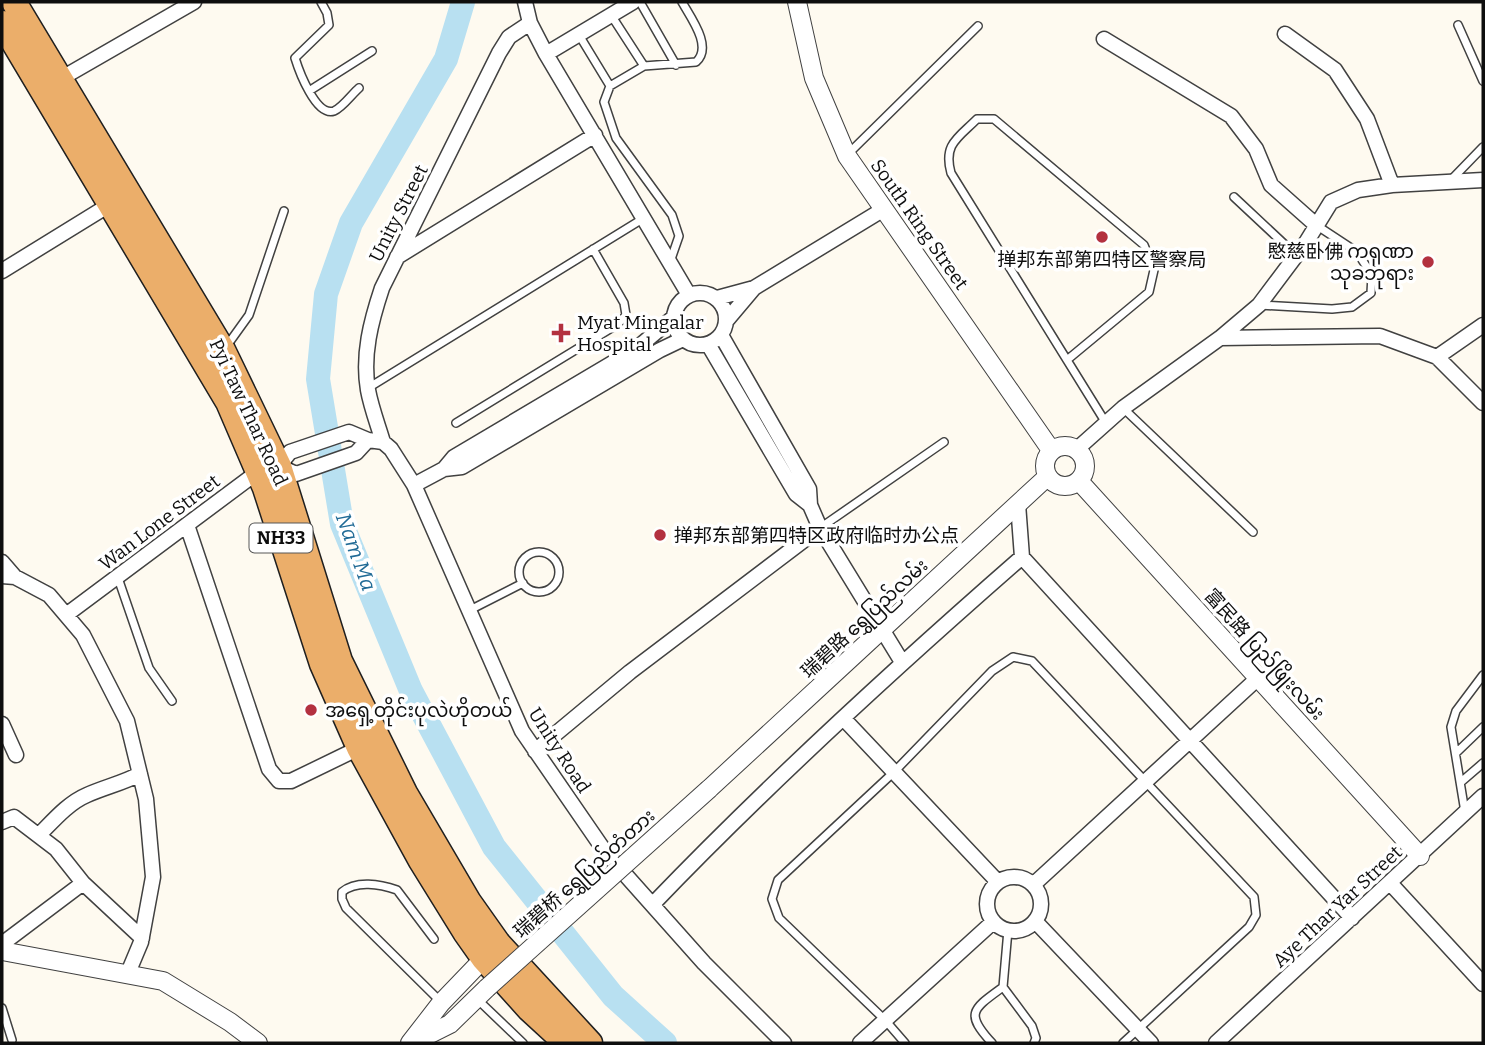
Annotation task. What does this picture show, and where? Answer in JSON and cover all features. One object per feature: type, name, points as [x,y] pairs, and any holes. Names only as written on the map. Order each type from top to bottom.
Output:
[{"type":"highway","name":"Pyi Taw Thar Road","points":[[14,2],[51,84],[119,199],[228,402],[281,466],[322,664],[359,748],[421,861],[465,932],[491,951],[590,1043]]},
{"type":"highway","name":"Pyi Taw Thar Road","points":[[2,23],[51,84]]},
{"type":"highway","name":"Pyi Taw Thar Road","points":[[119,199],[223,350],[281,466],[340,661],[405,793],[469,902],[491,951],[529,1009],[566,1043]]},
{"type":"street","points":[[51,84],[194,2]]},
{"type":"street","points":[[525,2],[530,23],[546,54],[689,295]]},
{"type":"street","points":[[546,54],[633,2]]},
{"type":"street","name":"South Ring Street","points":[[797,2],[814,78],[846,156],[1051,450]]},
{"type":"street","name":"Unity Street","points":[[375,441],[368,388],[367,341],[382,288],[509,37],[530,23]]},
{"type":"street","points":[[1284,34],[1335,69],[1367,119],[1392,185]]},
{"type":"street","points":[[1104,39],[1231,116],[1256,149],[1271,185],[1317,225]]},
{"type":"street","points":[[395,259],[595,135]]},
{"type":"street","points":[[1077,449],[1123,408],[1220,338],[1259,304],[1297,255],[1331,202],[1357,190],[1392,185],[1483,180]]},
{"type":"street","points":[[2,271],[119,199]]},
{"type":"street","points":[[717,299],[754,288],[884,209]]},
{"type":"street","points":[[727,320],[725,310],[717,299],[704,293],[689,295],[676,308],[674,317],[675,326],[683,339],[699,345],[708,344],[721,335],[727,320],[754,288]]},
{"type":"street","points":[[444,469],[454,457],[636,349],[674,317]]},
{"type":"street","points":[[1437,357],[1483,326]]},
{"type":"street","points":[[721,335],[809,489],[810,505],[820,528],[902,662]]},
{"type":"street","points":[[1220,338],[1380,336],[1437,357],[1483,403]]},
{"type":"street","points":[[414,485],[444,469],[462,467],[683,339]]},
{"type":"street","points":[[708,344],[796,494],[810,505]]},
{"type":"street","points":[[281,466],[349,432],[375,441]]},
{"type":"street","points":[[281,466],[356,453],[375,441]]},
{"type":"street","name":"Unity Road","points":[[375,441],[399,460],[414,485],[467,612],[522,731],[535,751],[606,853],[704,963],[784,1043]]},
{"type":"street","points":[[1064,445],[1077,449],[1085,464],[1079,481],[1068,486],[1056,485],[1047,477],[1045,460],[1051,450],[1064,445]]},
{"type":"street","name":"Wan Lone Street","points":[[66,615],[187,525],[281,466]]},
{"type":"street","name":"瑞碧路 ရွှေပြည်လမ်း","points":[[709,789],[1047,477]]},
{"type":"street","name":"富民路 ပြည်ဖြိုးလမ်း","points":[[1079,481],[1420,856]]},
{"type":"street","points":[[1018,504],[1022,557],[1352,918]]},
{"type":"street","points":[[187,525],[269,769],[279,781],[291,781],[359,748]]},
{"type":"street","points":[[535,751],[630,672],[820,528]]},
{"type":"street","points":[[653,904],[707,847],[902,662],[1022,557]]},
{"type":"street","points":[[2,562],[8,576],[49,595],[82,635],[127,721],[146,799],[153,877],[142,938],[128,974]]},
{"type":"street","points":[[1034,884],[1258,678]]},
{"type":"street","points":[[843,718],[998,881]]},
{"type":"street","points":[[2,724],[16,755]]},
{"type":"street","points":[[39,835],[65,809],[85,795],[140,774]]},
{"type":"street","name":"瑞碧桥 ရွှေပြည်တံတား","points":[[481,993],[709,789]]},
{"type":"street","name":"Aye Thar Yar Street","points":[[1216,1043],[1483,796]]},
{"type":"street","points":[[2,822],[14,817],[56,849],[83,883],[142,938]]},
{"type":"street","points":[[1019,876],[1034,884],[1041,900],[1041,909],[1035,920],[1025,929],[1008,930],[993,922],[986,906],[987,898],[998,881],[1019,876]]},
{"type":"street","points":[[2,944],[83,883]]},
{"type":"street","points":[[1390,883],[1483,984]]},
{"type":"street","points":[[1035,920],[1152,1043]]},
{"type":"street","points":[[860,1043],[993,922]]},
{"type":"street","points":[[2,951],[163,981],[230,1022],[258,1043]]},
{"type":"street","points":[[411,1043],[441,1003],[491,951]]},
{"type":"street","points":[[411,1043],[450,1024],[481,993]]},
{"type":"lane","points":[[321,2],[327,13],[329,26],[295,58],[301,77],[320,107],[329,112],[335,111],[359,88]]},
{"type":"lane","points":[[640,2],[676,65]]},
{"type":"lane","points":[[670,262],[679,236],[672,215],[616,138],[604,102],[610,86],[644,66],[696,62],[701,57],[703,50],[698,32],[682,2]]},
{"type":"lane","points":[[611,15],[644,66]]},
{"type":"lane","points":[[846,156],[978,26]]},
{"type":"lane","points":[[1458,26],[1483,82]]},
{"type":"lane","points":[[579,34],[610,86]]},
{"type":"lane","points":[[309,91],[372,51]]},
{"type":"lane","points":[[1067,360],[1149,292],[1154,270],[1144,245],[994,119],[977,119],[949,147],[947,159],[951,173],[1106,423]]},
{"type":"lane","points":[[1451,181],[1483,147]]},
{"type":"lane","points":[[1234,197],[1297,255]]},
{"type":"lane","points":[[223,350],[248,315],[284,211]]},
{"type":"lane","points":[[368,388],[644,218]]},
{"type":"lane","points":[[1259,304],[1332,309],[1352,307],[1371,293],[1372,275],[1357,252],[1317,225]]},
{"type":"lane","points":[[456,423],[618,324],[626,315],[624,303],[593,249]]},
{"type":"lane","points":[[1123,408],[1253,532]]},
{"type":"lane","points":[[820,528],[944,442]]},
{"type":"lane","points":[[543,552],[556,561],[559,576],[550,589],[535,592],[523,583],[519,568],[528,555],[543,552]]},
{"type":"lane","points":[[118,578],[149,668],[172,701]]},
{"type":"lane","points":[[467,612],[523,583]]},
{"type":"lane","points":[[905,1043],[885,1020],[779,918],[772,899],[778,880],[894,772],[992,671],[1013,657],[1032,661],[1254,897],[1256,915],[1249,927],[1123,1043]]},
{"type":"lane","points":[[1465,813],[1451,727],[1456,711],[1483,675]]},
{"type":"lane","points":[[1456,753],[1483,727]]},
{"type":"lane","points":[[1461,782],[1483,763]]},
{"type":"lane","points":[[434,939],[397,890],[371,885],[349,886],[342,892],[346,908],[441,1003]]},
{"type":"lane","points":[[1008,930],[1003,987],[1032,1026],[1036,1038],[1034,1043]]},
{"type":"lane","points":[[992,1043],[977,1027],[975,1015],[981,1004],[1003,987]]},
{"type":"lane","points":[[481,993],[523,1043]]},
{"type":"lane","points":[[2,1009],[12,1040]]},
{"type":"waterway","name":"Nam Ma","points":[[463,2],[446,59],[351,223],[326,294],[318,379],[342,524],[411,691],[494,847],[613,996],[665,1043]]},
{"type":"place","name":"掸邦东部第四特区警察局","points":[[1102,237]]},
{"type":"place","name":"愍慈卧佛 ကရုဏာ သုခဘုရား","points":[[1428,262]]},
{"type":"place","name":"Myat Mingalar Hospital","points":[[561,333]]},
{"type":"place","name":"掸邦东部第四特区政府临时办公点","points":[[660,535]]},
{"type":"place","name":"အရှေ့တိုင်းပုလဲဟိုတယ်","points":[[311,710]]}]
